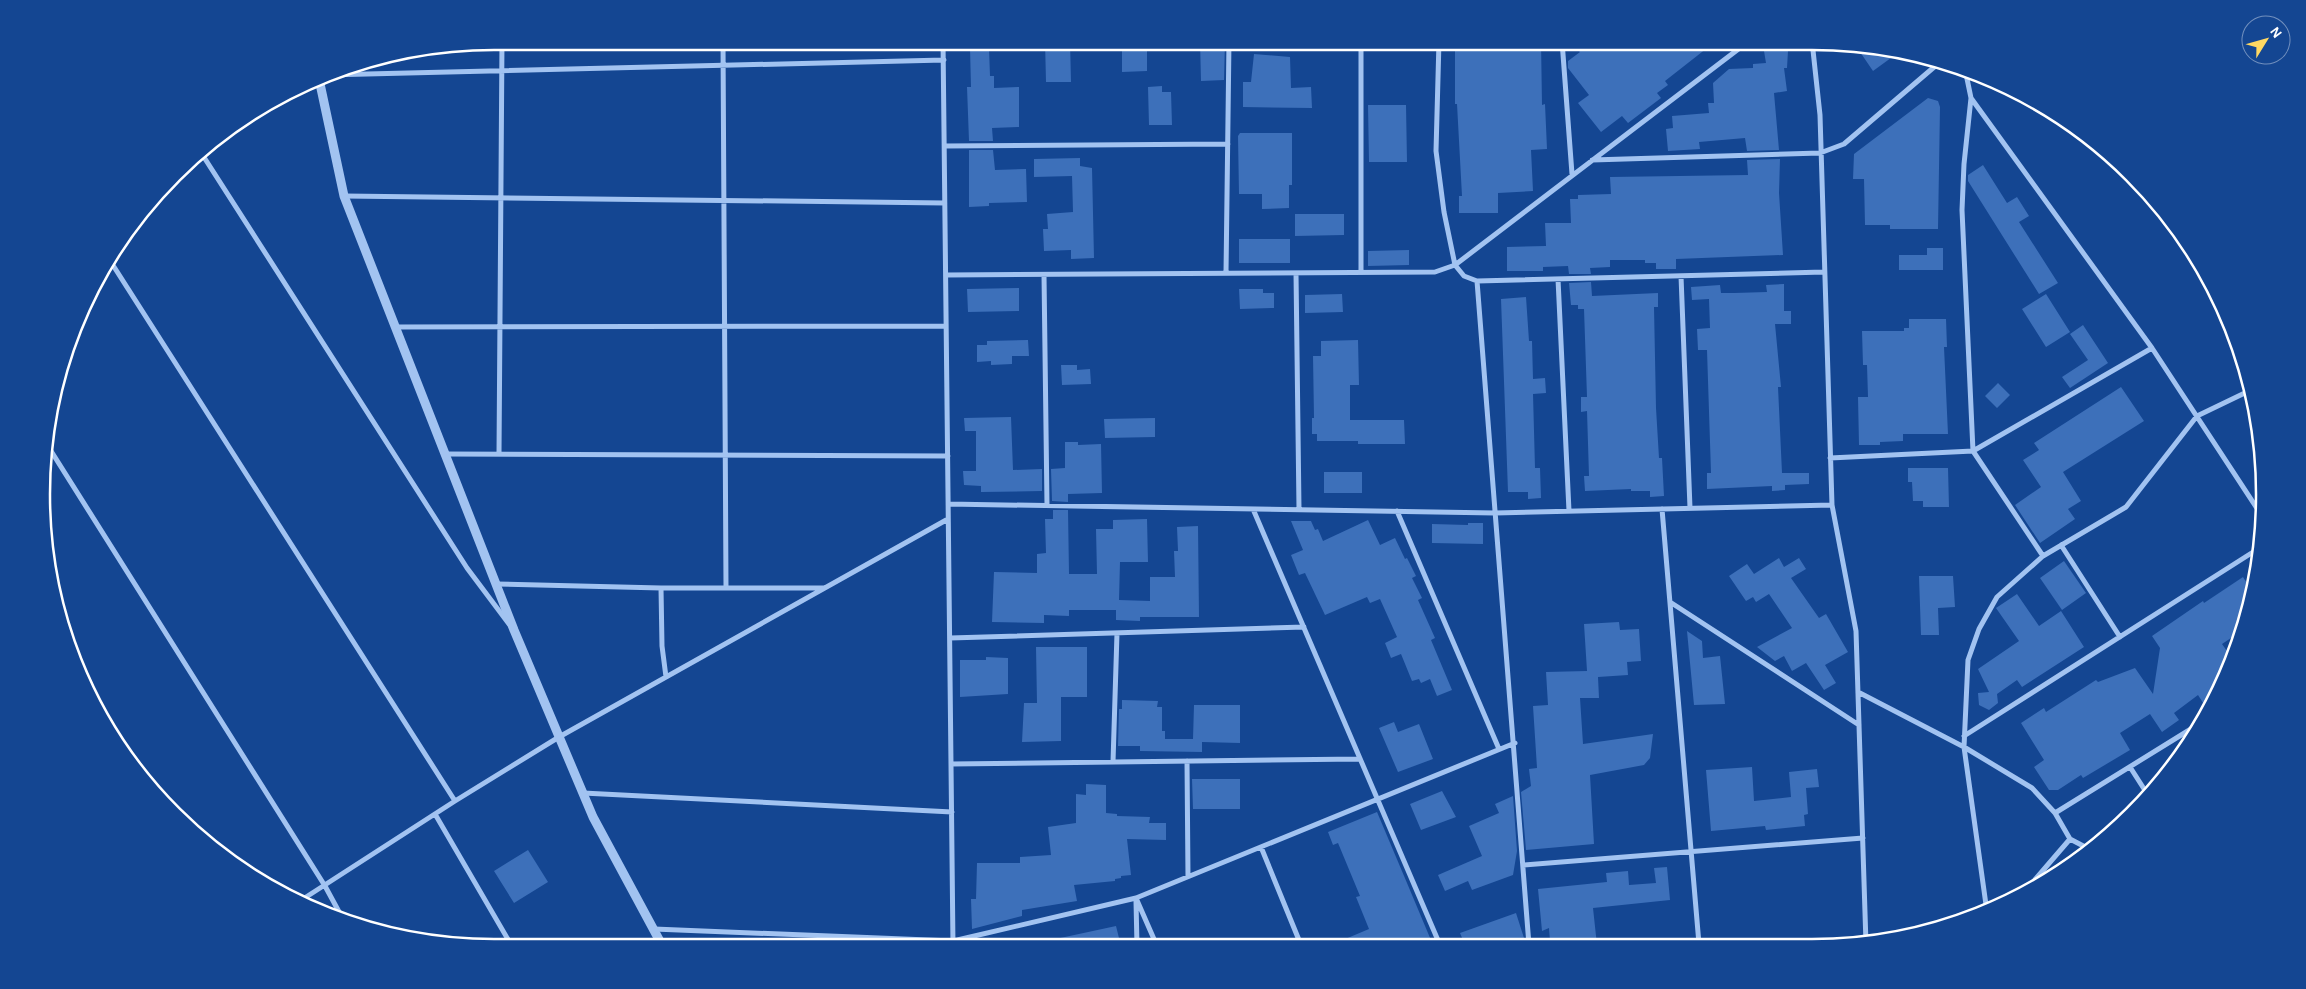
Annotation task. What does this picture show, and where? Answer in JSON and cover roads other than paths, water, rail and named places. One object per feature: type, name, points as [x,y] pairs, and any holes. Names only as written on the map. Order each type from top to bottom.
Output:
[{"type":"street","points":[[499,454],[502,50]]},
{"type":"street","points":[[723,50],[726,587]]},
{"type":"street","points":[[944,50],[953,939]]},
{"type":"street","points":[[1226,274],[1229,50]]},
{"type":"street","points":[[1360,272],[1361,50]]},
{"type":"street","points":[[1439,50],[1436,151],[1444,212],[1455,265],[1464,276],[1477,281],[1824,272]]},
{"type":"street","points":[[1563,50],[1572,174]]},
{"type":"street","points":[[946,275],[1435,272],[1455,265],[1737,50]]},
{"type":"street","points":[[1813,50],[1820,115],[1832,504],[1856,631],[1866,935]]},
{"type":"street","points":[[348,75],[944,60]]},
{"type":"street","points":[[1592,160],[1820,152],[1844,144],[1934,67]]},
{"type":"street","points":[[1967,79],[1971,98],[1964,164],[1962,210],[1973,451],[2043,556]]},
{"type":"street","points":[[320,86],[344,196],[514,630],[593,817],[658,939]]},
{"type":"street","points":[[1971,98],[2152,348],[2256,506]]},
{"type":"street","points":[[945,146],[1228,144]]},
{"type":"street","points":[[204,158],[467,568],[514,630]]},
{"type":"street","points":[[344,196],[945,204]]},
{"type":"street","points":[[114,266],[455,801]]},
{"type":"street","points":[[1296,273],[1299,509]]},
{"type":"street","points":[[1044,275],[1047,505]]},
{"type":"street","points":[[1681,276],[1690,508]]},
{"type":"street","points":[[1558,279],[1569,511]]},
{"type":"street","points":[[1477,281],[1515,743],[1529,939]]},
{"type":"street","points":[[395,327],[946,326]]},
{"type":"street","points":[[1830,458],[1973,451],[2152,348]]},
{"type":"street","points":[[1986,903],[1964,747],[1968,660],[1979,629],[1997,597],[2043,556],[2126,507],[2197,416],[2244,393]]},
{"type":"street","points":[[52,453],[325,886],[338,910]]},
{"type":"street","points":[[445,454],[948,456]]},
{"type":"street","points":[[948,504],[1495,513],[1832,504]]},
{"type":"street","points":[[1253,508],[1437,939]]},
{"type":"street","points":[[1662,509],[1699,939]]},
{"type":"street","points":[[1397,511],[1499,749]]},
{"type":"street","points":[[307,897],[455,801],[559,737],[948,519]]},
{"type":"street","points":[[2061,546],[2120,637]]},
{"type":"street","points":[[1964,736],[2252,553]]},
{"type":"street","points":[[496,584],[661,588],[824,588]]},
{"type":"street","points":[[661,588],[662,646],[666,677]]},
{"type":"street","points":[[1670,602],[1859,725]]},
{"type":"street","points":[[950,638],[1304,627]]},
{"type":"street","points":[[1113,762],[1117,633]]},
{"type":"street","points":[[1858,692],[1964,747],[2032,788],[2055,813],[2070,839],[2083,846]]},
{"type":"street","points":[[2055,813],[2187,731]]},
{"type":"street","points":[[973,939],[1136,898],[1515,743]]},
{"type":"street","points":[[951,764],[1360,759]]},
{"type":"street","points":[[1187,761],[1188,876]]},
{"type":"street","points":[[2130,766],[2145,790]]},
{"type":"street","points":[[582,793],[952,812]]},
{"type":"street","points":[[435,814],[508,939]]},
{"type":"street","points":[[1523,865],[1863,838]]},
{"type":"street","points":[[2037,877],[2070,839]]},
{"type":"street","points":[[1261,847],[1299,939]]},
{"type":"street","points":[[1136,898],[1137,939]]},
{"type":"street","points":[[1136,898],[1154,939]]},
{"type":"street","points":[[653,930],[846,939]]}]
